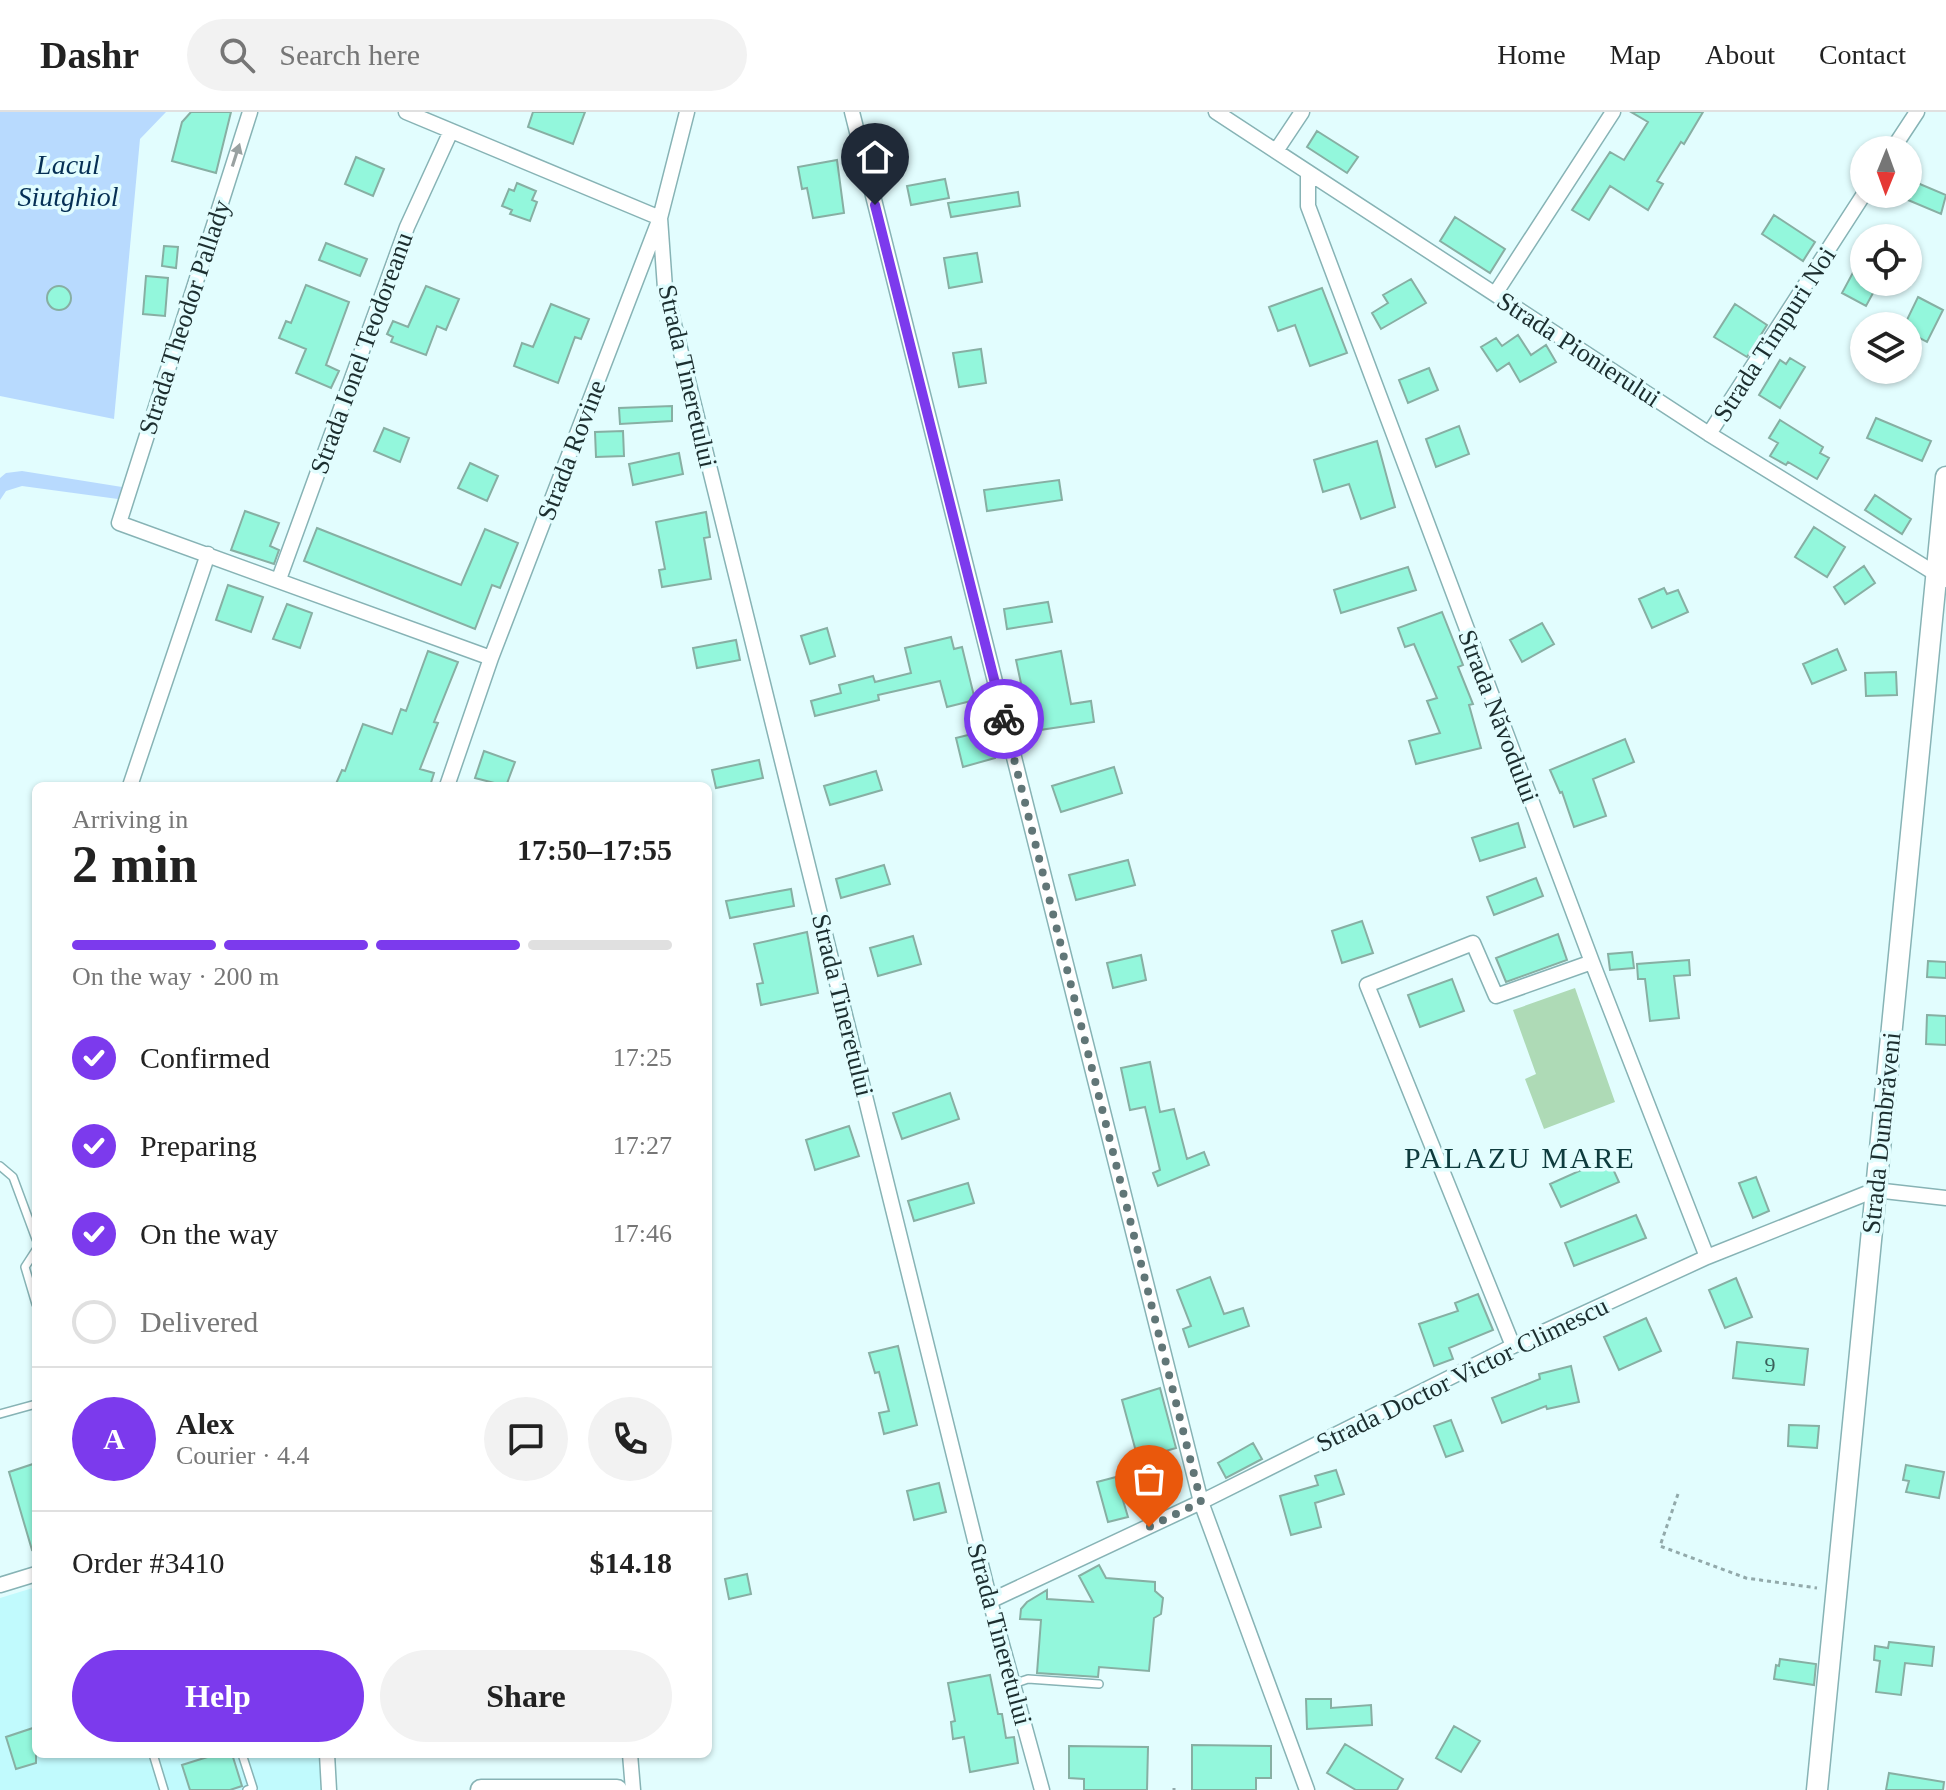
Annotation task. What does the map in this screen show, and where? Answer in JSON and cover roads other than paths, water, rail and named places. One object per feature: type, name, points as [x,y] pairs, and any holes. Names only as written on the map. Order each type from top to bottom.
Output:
[{"type":"street","name":"Strada Theodor Pallady","points":[[208,554],[119,523],[250,112]]},
{"type":"street","points":[[406,112],[660,218]]},
{"type":"street","name":"Strada Rovine","points":[[448,782],[491,658],[660,218],[687,112]]},
{"type":"street","points":[[852,112],[1201,1502],[1307,1790]]},
{"type":"street","name":"Strada Pionierului","points":[[1216,112],[1709,434],[1941,577]]},
{"type":"street","points":[[1276,151],[1302,112]]},
{"type":"street","points":[[1495,294],[1613,112]]},
{"type":"street","points":[[1901,136],[1917,112]]},
{"type":"street","name":"Strada Ionel Teodoreanu","points":[[279,579],[407,227],[451,131]]},
{"type":"street","name":"Strada Năvodului","points":[[1308,172],[1308,206],[1592,962],[1707,1257]]},
{"type":"street","name":"Strada Timpuri Noi","points":[[1709,434],[1855,208]]},
{"type":"street","name":"Strada Tineretului","points":[[660,218],[665,288],[990,1601],[1042,1790]]},
{"type":"street","name":"Strada Dumbrăveni","points":[[1817,1790],[1875,1190],[1941,577],[1946,477]]},
{"type":"street","points":[[131,782],[208,554],[491,658]]},
{"type":"street","points":[[1513,1346],[1367,985],[1473,943],[1496,996],[1592,962]]},
{"type":"street","name":"Strada Doctor Victor Climescu","points":[[990,1601],[1201,1502],[1513,1346],[1707,1257],[1875,1190],[1946,1198]]},
{"type":"street","points":[[0,1585],[32,1575]]},
{"type":"street","points":[[327,1758],[329,1790]]},
{"type":"street","points":[[630,1758],[633,1790]]},
{"type":"street","points":[[481,1790],[617,1790]]},
{"type":"lane","points":[[0,1166],[13,1177],[32,1228]]},
{"type":"lane","points":[[32,1256],[25,1267],[32,1291]]},
{"type":"lane","points":[[0,1414],[32,1405]]},
{"type":"lane","points":[[1013,1684],[1028,1679],[1099,1684]]},
{"type":"lane","points":[[154,1758],[164,1790]]},
{"type":"lane","points":[[243,1758],[253,1788],[247,1790]]},
{"type":"water","name":"Lacul Siutghiol","points":[[0,112],[166,112],[140,139],[114,419],[0,396]],"holes":[[[55,287],[63,287],[70,295],[68,306],[62,309],[51,307],[49,293]]]},
{"type":"water","points":[[22,471],[122,487],[118,499],[22,486],[6,491],[0,500],[0,478],[6,473]]},
{"type":"district","name":"PALAZU MARE","points":[[1520,1158]]}]
